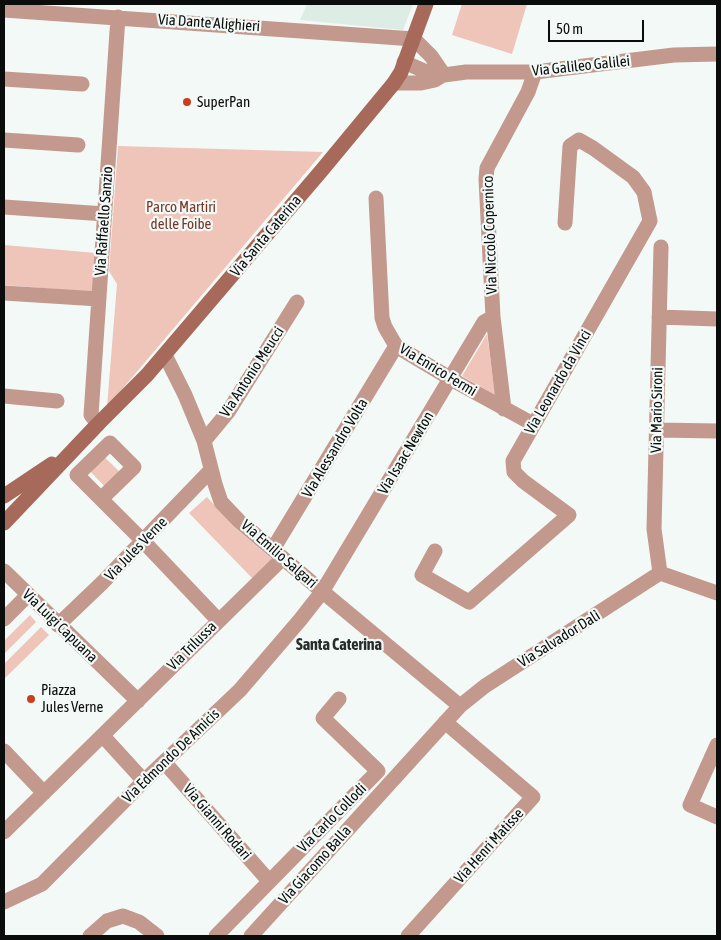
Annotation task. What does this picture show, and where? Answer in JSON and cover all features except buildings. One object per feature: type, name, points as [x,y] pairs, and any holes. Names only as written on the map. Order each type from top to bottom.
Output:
[{"type":"main road","name":"Via Santa Caterina","points":[[4,523],[98,424],[148,375],[394,83],[414,39],[426,4]]},
{"type":"main road","name":"Via Santa Caterina","points":[[4,496],[76,448]]},
{"type":"street","name":"Via Dante Alighieri","points":[[4,10],[118,16],[414,39]]},
{"type":"street","name":"Via Raffaello Sanzio","points":[[98,424],[91,416],[118,16]]},
{"type":"street","points":[[414,39],[431,56],[444,74]]},
{"type":"street","name":"Via Galileo Galilei","points":[[404,62],[429,73],[535,72],[674,55],[717,54]]},
{"type":"street","name":"Via Niccolò Copernico","points":[[504,409],[493,317],[487,168],[528,92],[535,72]]},
{"type":"street","name":"Via Galileo Galilei","points":[[394,83],[421,83],[435,80],[444,74]]},
{"type":"street","points":[[4,78],[82,84]]},
{"type":"street","points":[[4,140],[78,145]]},
{"type":"street","name":"Via Leonardo da Vinci","points":[[436,551],[422,575],[469,602],[569,515],[523,481],[514,472],[513,461],[650,221],[644,192],[633,177],[579,140],[570,146],[565,223]]},
{"type":"street","name":"Via Enrico Fermi","points":[[376,198],[382,318],[396,346],[533,424]]},
{"type":"street","points":[[4,207],[105,214]]},
{"type":"street","name":"Via Mario Sironi","points":[[660,574],[654,529],[661,247]]},
{"type":"street","points":[[4,293],[99,299]]},
{"type":"street","name":"Via Antonio Meucci","points":[[204,441],[228,412],[297,302]]},
{"type":"street","name":"Via Isaac Newton","points":[[322,592],[484,322],[493,317]]},
{"type":"street","points":[[659,317],[717,319]]},
{"type":"street","name":"Via Alessandro Volta","points":[[278,554],[396,346]]},
{"type":"street","name":"Via Emilio Salgari","points":[[165,355],[185,395],[204,441],[222,502],[239,521],[460,706]]},
{"type":"street","points":[[4,396],[57,400]]},
{"type":"street","points":[[657,430],[717,431]]},
{"type":"street","name":"Via Jules Verne","points":[[58,625],[211,470]]},
{"type":"street","points":[[101,499],[218,620]]},
{"type":"street","name":"Via Trilussa","points":[[4,832],[218,620],[278,554]]},
{"type":"street","name":"Via Luigi Capuana","points":[[4,571],[138,701]]},
{"type":"street","points":[[660,574],[717,593]]},
{"type":"street","name":"Via Salvador Dalì","points":[[460,706],[485,686],[660,574]]},
{"type":"street","name":"Via Edmondo De Amicis","points":[[4,902],[42,884],[240,690],[284,640],[322,592]]},
{"type":"street","points":[[4,619],[28,595]]},
{"type":"street","name":"Via Carlo Collodi","points":[[216,936],[378,772],[323,718],[339,699]]},
{"type":"street","name":"Via Giacomo Balla","points":[[252,936],[460,706]]},
{"type":"street","name":"Via Henri Matisse","points":[[408,936],[533,797],[445,722]]},
{"type":"street","points":[[103,736],[144,782]]},
{"type":"street","points":[[717,745],[690,805],[717,817]]},
{"type":"street","points":[[4,751],[44,793]]},
{"type":"street","name":"Via Gianni Rodari","points":[[165,762],[269,881]]},
{"type":"street","points":[[90,936],[107,921],[123,916],[139,922],[157,936]]},
{"type":"shaded area","points":[[307,4],[413,4],[403,30],[300,20]]},
{"type":"green space","points":[[462,4],[527,4],[512,54],[452,35]]},
{"type":"green space","name":"Parco Martiri delle Foibe","points":[[118,146],[323,152],[107,407],[117,284],[109,271]]},
{"type":"green space","points":[[4,245],[96,253],[93,292],[4,285]]},
{"type":"green space","points":[[487,334],[495,395],[462,376]]},
{"type":"green space","points":[[102,455],[122,474],[107,489],[88,469]]},
{"type":"green space","points":[[207,497],[233,526],[274,561],[253,579],[189,513]]},
{"type":"green space","points":[[30,615],[36,622],[4,654],[4,641]]},
{"type":"green space","points":[[41,627],[49,635],[4,679],[4,664]]},
{"type":"place","name":"SuperPan","points":[[187,102]]},
{"type":"place","name":"Piazza Jules Verne","points":[[31,699]]},
{"type":"district","name":"Santa Caterina","points":[[339,645]]}]
